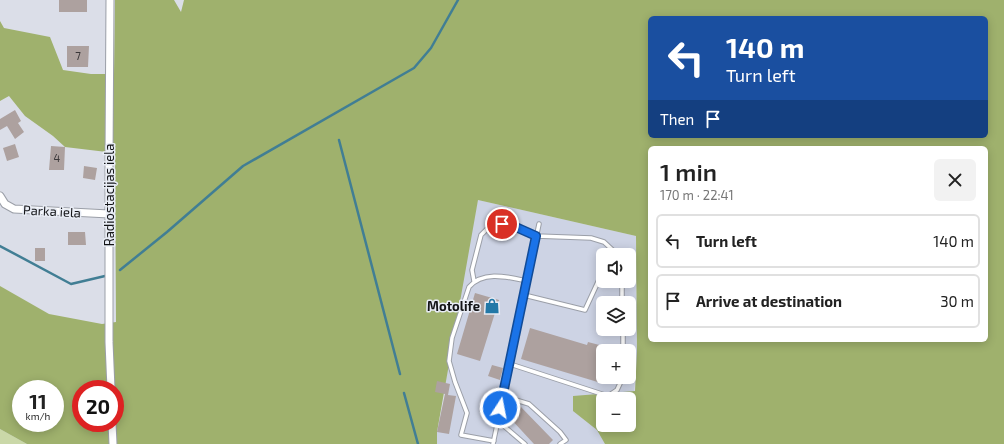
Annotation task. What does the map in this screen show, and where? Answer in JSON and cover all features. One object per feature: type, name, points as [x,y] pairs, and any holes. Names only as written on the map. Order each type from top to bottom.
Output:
[{"type":"street","name":"Radiostacijas iela","points":[[110,0],[108,158],[111,380]]},
{"type":"street","name":"Parka iela","points":[[0,196],[5,204],[14,209],[109,214]]},
{"type":"street","points":[[112,432],[113,444]]},
{"type":"lane","points":[[474,281],[472,270],[481,235],[489,227],[509,224],[536,236],[591,238],[604,242],[612,248]]},
{"type":"lane","points":[[527,281],[485,276],[474,281],[470,287],[452,338],[449,361],[467,413],[461,435],[494,443],[539,224]]},
{"type":"lane","points":[[524,295],[585,310],[596,286]]},
{"type":"lane","points":[[510,364],[608,396],[617,390],[620,384]]},
{"type":"lane","points":[[503,396],[529,404],[560,432],[566,440],[560,444]]},
{"type":"lane","points":[[498,421],[526,444]]},
{"type":"shaded area","points":[[478,200],[636,236],[637,352],[636,365],[636,344],[596,344],[596,384],[635,384],[634,392],[596,392],[596,432],[631,432],[630,444],[437,444],[437,432],[445,394],[435,392]]},
{"type":"green space","points":[[115,0],[174,0],[181,12],[184,0],[1004,0],[1004,444],[605,444],[598,432],[636,432],[636,392],[623,392],[635,391],[636,384],[636,236],[478,200],[437,432],[437,444],[27,444],[0,429],[0,286],[49,314],[102,324],[116,322],[115,153],[65,147],[53,136],[25,116],[9,96],[0,101],[0,21],[4,28],[50,37],[63,70],[91,74],[114,74]]},
{"type":"green space","points":[[596,394],[596,429],[573,411],[573,396]]},
{"type":"green space","points":[[0,429],[27,444],[0,444]]},
{"type":"building","points":[[59,0],[87,0],[87,12],[59,12]]},
{"type":"building","points":[[67,46],[89,46],[88,67],[67,67]]},
{"type":"building","points":[[15,110],[21,121],[18,123],[24,132],[15,139],[7,126],[0,130],[0,119]]},
{"type":"building","points":[[15,144],[19,157],[7,161],[3,148]]},
{"type":"building","points":[[51,146],[65,147],[64,170],[49,170]]},
{"type":"building","points":[[84,166],[97,168],[95,180],[83,178]]},
{"type":"building","points":[[68,232],[85,232],[86,245],[68,245]]},
{"type":"building","points":[[35,248],[45,248],[45,261],[35,261]]},
{"type":"building","points":[[475,293],[499,300],[480,361],[457,354]]},
{"type":"building","points":[[530,328],[587,345],[588,342],[596,344],[596,382],[521,359]]},
{"type":"building","points":[[492,365],[503,368],[500,380],[488,376]]},
{"type":"building","points":[[437,381],[450,384],[448,395],[456,396],[449,434],[437,432],[445,394],[435,392]]},
{"type":"building","points":[[520,406],[553,440],[549,444],[534,444],[509,417]]},
{"type":"waterway","points":[[120,270],[167,232],[243,166],[414,68],[431,48],[458,0]]},
{"type":"waterway","points":[[339,140],[400,374]]},
{"type":"waterway","points":[[0,246],[71,284],[105,276]]},
{"type":"waterway","points":[[404,393],[418,444]]},
{"type":"place","name":"Motolife","points":[[492,306]]},
{"type":"route","points":[[500,408],[536,236],[526,230],[509,224],[502,224]]}]
